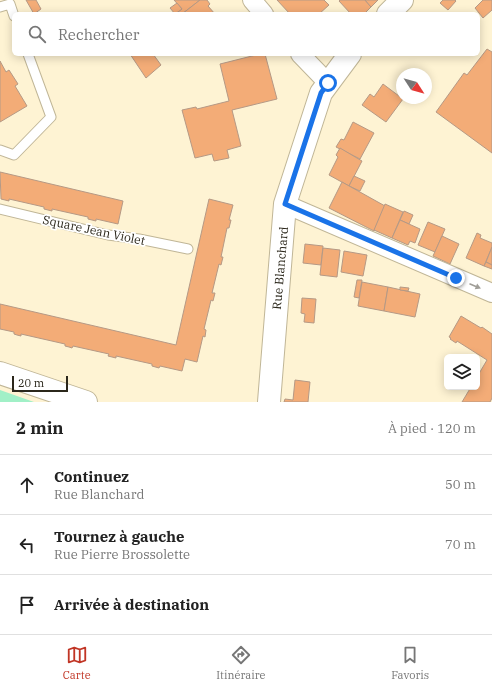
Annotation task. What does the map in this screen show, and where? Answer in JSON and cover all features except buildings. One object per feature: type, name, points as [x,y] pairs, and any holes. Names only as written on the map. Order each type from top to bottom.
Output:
[{"type":"street","points":[[252,0],[262,12]]},
{"type":"street","points":[[390,12],[402,0]]},
{"type":"street","points":[[302,56],[328,83]]},
{"type":"street","name":"Rue Blanchard","points":[[269,402],[285,204],[321,93],[348,56]]},
{"type":"street","points":[[285,204],[492,293]]},
{"type":"street","points":[[0,373],[86,402]]},
{"type":"lane","points":[[0,7],[10,4],[13,12]]},
{"type":"lane","points":[[0,150],[14,155],[52,117],[29,56]]},
{"type":"lane","name":"Square Jean Violet","points":[[0,209],[108,235],[139,239],[188,249]]},
{"type":"green space","points":[[0,390],[34,402],[0,402]]},
{"type":"route","points":[[328,83],[321,93],[285,204],[456,278]]}]
